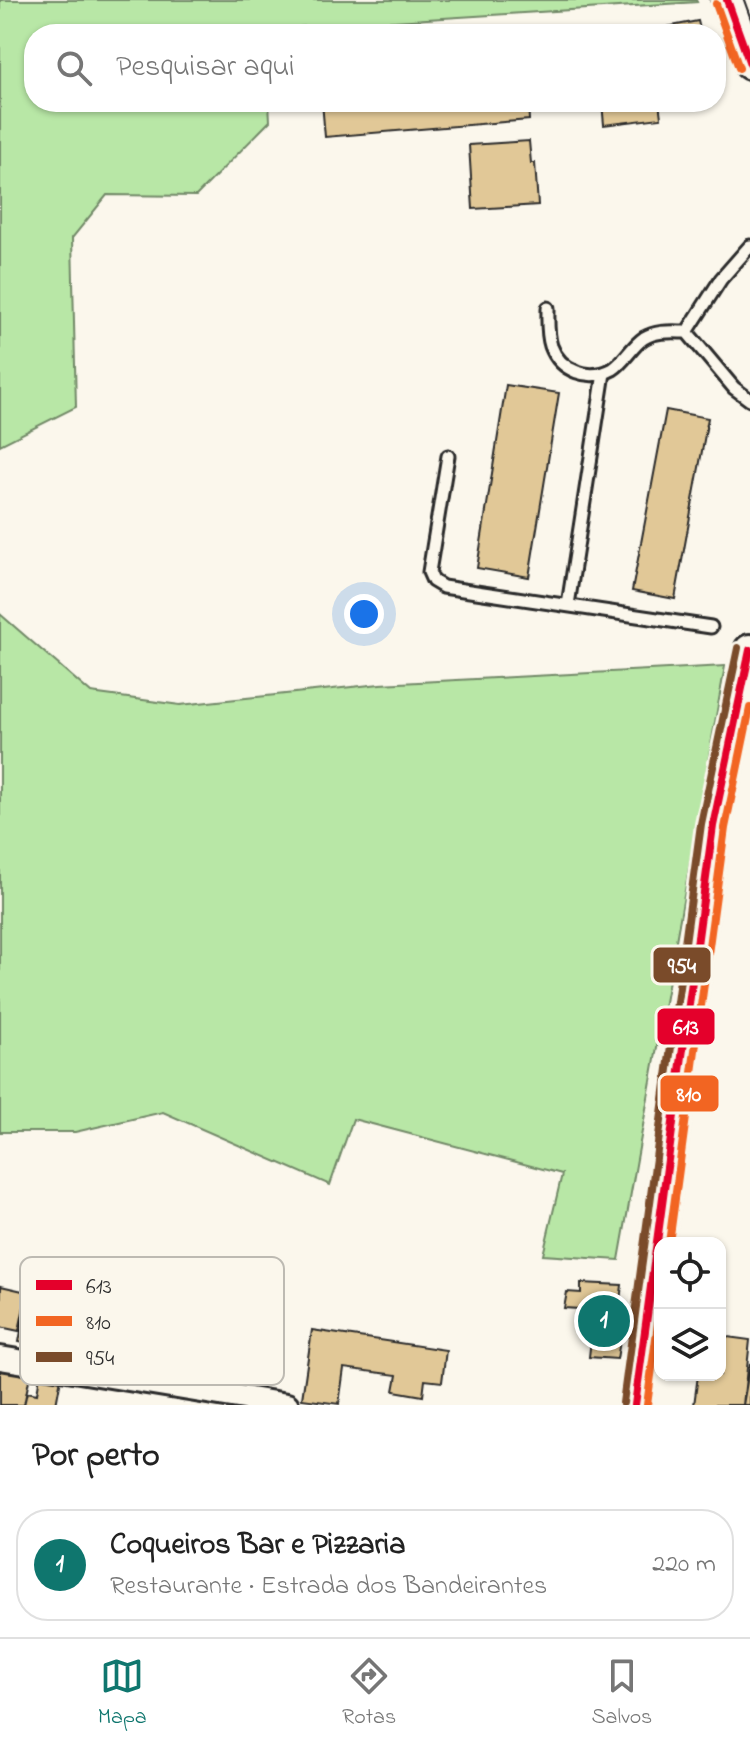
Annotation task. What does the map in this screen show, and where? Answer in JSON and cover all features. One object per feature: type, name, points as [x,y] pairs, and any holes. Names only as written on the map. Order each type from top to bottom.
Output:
[{"type":"main road","points":[[727,0],[750,64]]},
{"type":"main road","points":[[635,1405],[713,826],[750,650]]},
{"type":"street","points":[[0,1358],[20,1361]]},
{"type":"street","points":[[165,1385],[287,1405]]},
{"type":"lane","points":[[687,332],[721,279],[750,246]]},
{"type":"lane","points":[[548,308],[550,343],[556,356],[577,373],[604,373],[616,367],[643,339],[662,332],[687,332],[734,388],[750,400]]},
{"type":"lane","points":[[568,605],[604,373]]},
{"type":"lane","points":[[448,456],[429,572],[433,581],[443,587],[711,627]]},
{"type":"green space","points":[[0,0],[696,0],[347,24],[24,24],[24,112],[270,112],[270,121],[196,196],[107,195],[72,238],[76,407],[0,445]]},
{"type":"green space","points":[[0,614],[91,693],[180,705],[380,684],[725,666],[619,1260],[543,1255],[562,1174],[353,1119],[330,1185],[163,1112],[75,1132],[0,1132]]},
{"type":"building","points":[[323,112],[529,112],[529,120],[325,137]]},
{"type":"building","points":[[603,112],[660,112],[661,118],[604,125]]},
{"type":"building","points":[[529,141],[531,163],[535,163],[538,205],[473,209],[469,145]]},
{"type":"building","points":[[506,385],[559,393],[529,577],[477,568]]},
{"type":"building","points":[[666,410],[708,418],[675,599],[632,591]]},
{"type":"building","points":[[581,1283],[622,1285],[619,1309],[625,1310],[617,1359],[589,1357],[593,1322],[578,1321],[579,1309],[564,1308],[567,1292],[581,1293]]},
{"type":"building","points":[[1,1286],[20,1290],[19,1331],[0,1327]]},
{"type":"building","points":[[312,1330],[446,1350],[442,1382],[425,1380],[423,1396],[394,1391],[397,1375],[344,1368],[339,1404],[302,1399]]},
{"type":"building","points":[[726,1337],[750,1340],[743,1405],[694,1405],[697,1381],[726,1381]]},
{"type":"building","points":[[750,1364],[750,1405],[743,1405]]},
{"type":"building","points":[[0,1369],[20,1373],[20,1385],[28,1385],[24,1405],[0,1405]]},
{"type":"building","points":[[38,1385],[60,1385],[56,1405],[24,1405],[27,1392],[37,1394]]},
{"type":"transit line","name":"613","points":[[727,0],[750,64]]},
{"type":"transit line","name":"810","points":[[716,4],[723,24]]},
{"type":"transit line","name":"810","points":[[726,32],[739,68]]},
{"type":"transit line","name":"954","points":[[623,1403],[701,824],[738,648]]},
{"type":"transit line","name":"613","points":[[635,1405],[713,826],[750,650]]},
{"type":"transit line","name":"810","points":[[670,1237],[725,828],[750,708]]},
{"type":"transit line","name":"810","points":[[647,1405],[654,1353]]},
{"type":"place","name":"Coqueiros Bar e Pizzaria","points":[[604,1321]]}]
